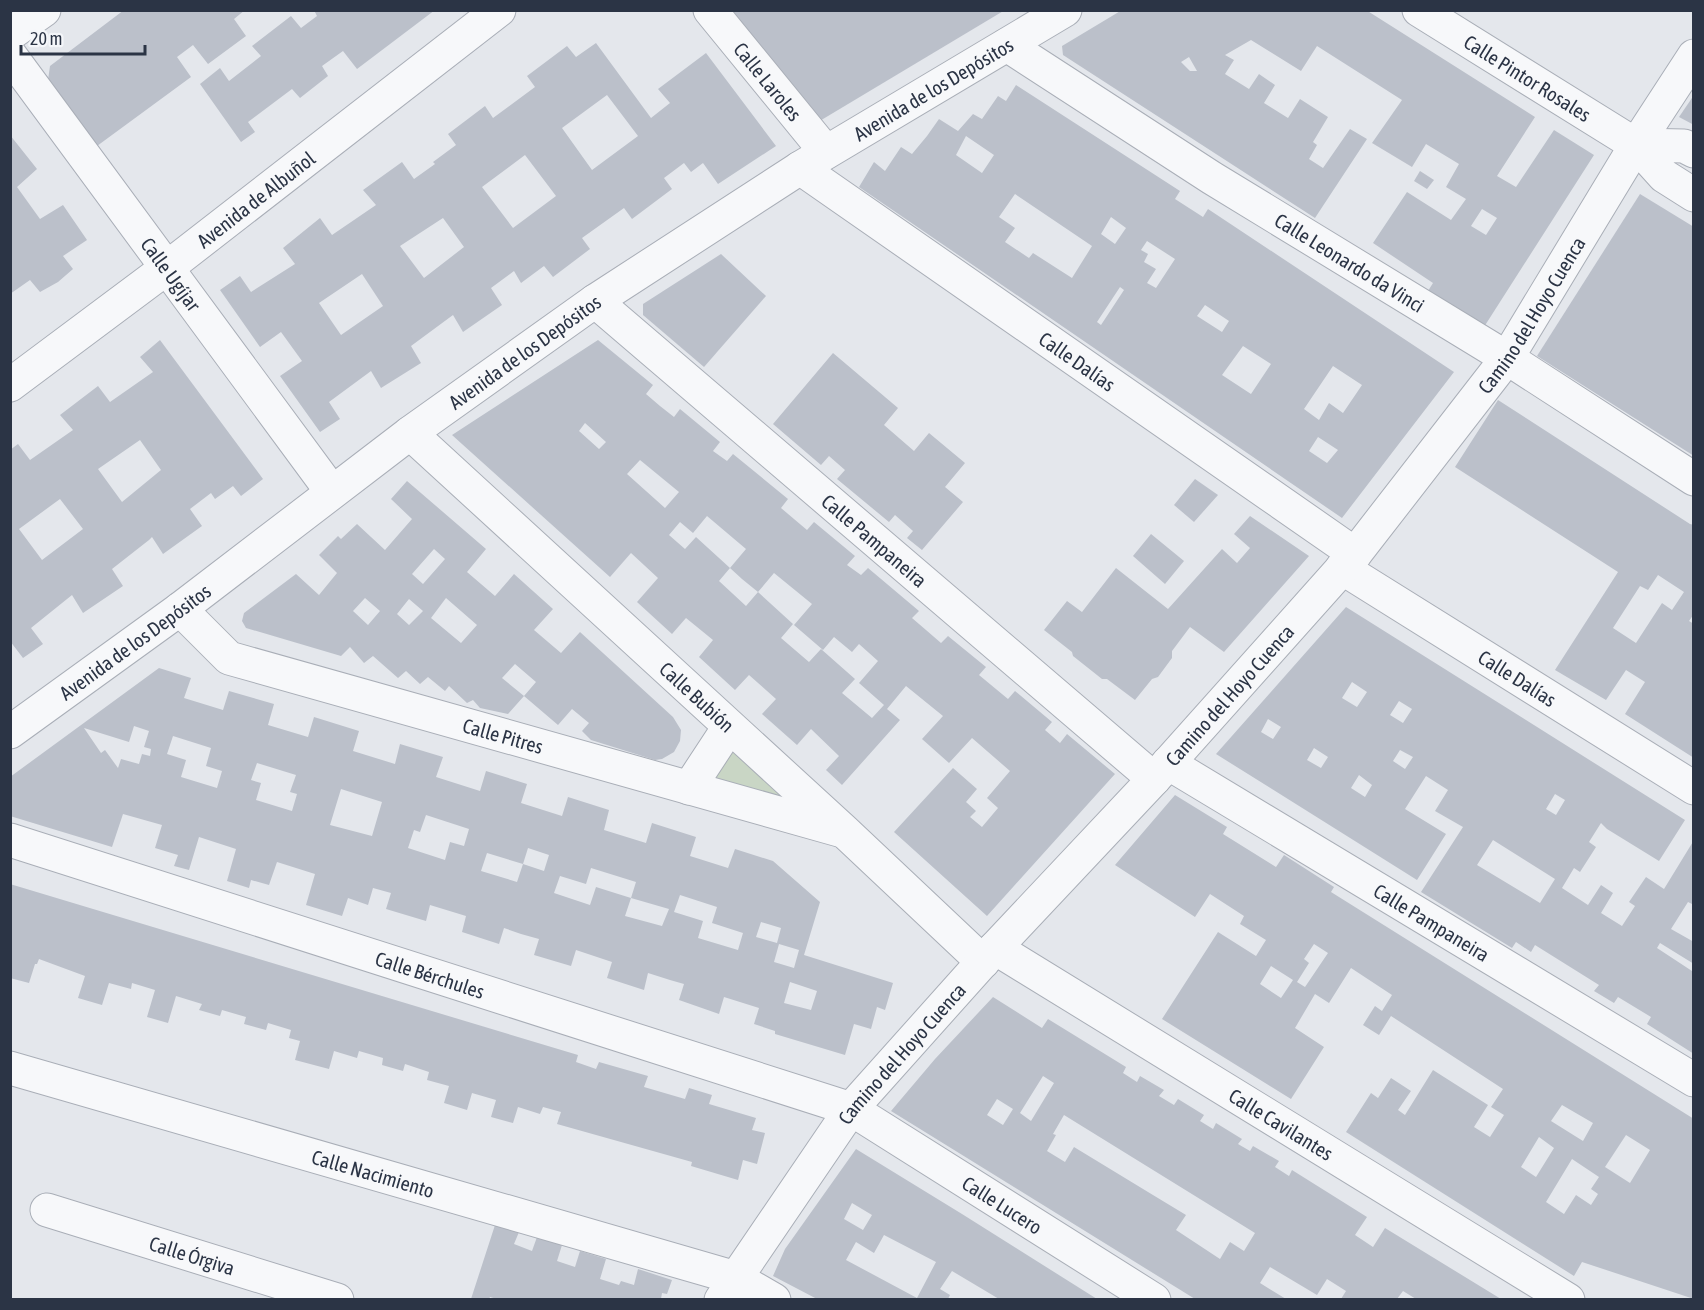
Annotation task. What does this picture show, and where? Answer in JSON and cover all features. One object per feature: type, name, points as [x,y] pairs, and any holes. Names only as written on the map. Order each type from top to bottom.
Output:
[{"type":"street","points":[[10,34],[44,10]]},
{"type":"street","name":"Avenida de Albuñol","points":[[10,385],[168,267],[499,10]]},
{"type":"street","name":"Calle Laroles","points":[[710,10],[813,160]]},
{"type":"street","name":"Avenida de los Depósitos","points":[[15,720],[180,609],[410,433],[595,301],[813,160],[1065,10]]},
{"type":"street","name":"Calle Pintor Rosales","points":[[1419,10],[1636,145],[1664,176],[1694,195]]},
{"type":"street","name":"Calle Leonardo da Vinci","points":[[1007,45],[1212,178],[1507,358],[1694,479]]},
{"type":"street","name":"Calle Ugíjar","points":[[10,55],[332,492]]},
{"type":"street","name":"Camino del Hoyo Cuenca","points":[[728,1289],[851,1109],[989,955],[1161,771],[1348,561],[1507,358],[1636,145],[1694,56]]},
{"type":"street","points":[[1636,145],[1684,146],[1694,151]]},
{"type":"street","name":"Calle Dalías","points":[[813,160],[1348,561],[1694,788]]},
{"type":"street","name":"Calle Pampaneira","points":[[595,301],[1161,771],[1694,1080]]},
{"type":"street","name":"Calle Bubión","points":[[410,433],[844,831],[989,955]]},
{"type":"street","name":"Calle Pitres","points":[[180,609],[228,658],[844,831]]},
{"type":"street","points":[[689,788],[729,727]]},
{"type":"street","name":"Calle Bérchules","points":[[10,840],[851,1109]]},
{"type":"street","name":"Calle Cavilantes","points":[[989,955],[1568,1299]]},
{"type":"street","name":"Calle Nacimiento","points":[[10,1068],[728,1289],[774,1299]]},
{"type":"street","name":"Calle Lucero","points":[[851,1109],[1154,1299]]},
{"type":"street","name":"Calle Órgiva","points":[[47,1210],[337,1299]]},
{"type":"green space","points":[[729,727],[844,831],[689,788]]},
{"type":"building","points":[[124,10],[245,10],[234,19],[246,36],[208,64],[193,45],[177,57],[191,77],[97,146],[48,80],[50,66]]},
{"type":"building","points":[[314,10],[435,10],[357,69],[343,51],[322,66],[328,76],[300,98],[292,89],[248,122],[255,132],[241,142],[200,84],[220,68],[229,81],[261,56],[252,46],[291,16],[301,28],[317,16]]},
{"type":"building","points":[[721,10],[1005,10],[808,128]]},
{"type":"building","points":[[1122,10],[1366,10],[1535,117],[1497,176],[1516,187],[1554,130],[1594,155],[1484,327],[1428,291],[1433,283],[1373,243],[1407,192],[1451,220],[1466,199],[1446,187],[1459,164],[1426,144],[1412,167],[1372,143],[1402,100],[1317,46],[1301,71],[1251,40],[1225,55],[1234,60],[1225,74],[1249,89],[1259,74],[1275,85],[1264,103],[1288,118],[1300,99],[1328,117],[1313,142],[1317,145],[1309,159],[1323,168],[1350,129],[1367,139],[1315,218],[1063,55],[1062,46]],"holes":[[[1189,57],[1197,71],[1190,71],[1181,62]],[[1482,209],[1497,218],[1486,235],[1471,226]]]},
{"type":"building","points":[[596,43],[651,118],[670,103],[658,89],[706,53],[776,146],[718,184],[703,163],[691,172],[684,163],[664,178],[672,189],[632,219],[624,208],[582,238],[590,249],[553,277],[544,266],[521,283],[514,271],[491,288],[502,305],[463,332],[453,315],[411,346],[421,363],[381,388],[371,371],[329,402],[340,419],[320,432],[280,376],[302,361],[281,332],[260,347],[220,290],[240,276],[251,292],[295,264],[283,248],[320,218],[332,235],[376,205],[363,190],[402,162],[414,179],[456,145],[448,134],[485,106],[493,118],[535,87],[527,76],[567,46],[576,57]],"holes":[[[607,95],[638,136],[592,170],[562,128]],[[525,155],[556,196],[513,228],[482,187]],[[443,218],[464,247],[424,278],[400,246]],[[362,274],[383,306],[341,335],[319,303]]]},
{"type":"building","points":[[1016,85],[1180,191],[1175,199],[1203,217],[1208,209],[1454,372],[1342,518],[859,187],[874,162],[885,171],[901,147],[912,154],[939,119],[958,131],[973,114],[982,119],[998,96],[1006,101]],"holes":[[[966,136],[994,155],[982,173],[956,155]],[[1015,194],[1092,246],[1072,278],[1033,253],[1029,258],[1005,242],[1015,228],[999,217]],[[1111,217],[1126,228],[1115,244],[1101,234]],[[1147,241],[1175,259],[1156,288],[1147,283],[1156,269],[1144,262],[1148,254],[1141,250]],[[1120,287],[1124,290],[1101,325],[1097,322]],[[1205,305],[1229,321],[1222,332],[1197,316]],[[1243,346],[1271,364],[1251,394],[1222,375]],[[1333,366],[1362,385],[1343,413],[1329,403],[1319,420],[1304,409]],[[1318,437],[1338,450],[1327,463],[1309,451]]]},
{"type":"building","points":[[1694,95],[1694,125],[1679,117]]},
{"type":"building","points":[[10,135],[37,169],[17,187],[40,219],[63,205],[87,240],[63,256],[73,269],[58,282],[40,292],[30,280],[10,294]]},
{"type":"building","points":[[1420,171],[1434,180],[1427,189],[1414,181]]},
{"type":"building","points":[[1640,194],[1694,227],[1694,456],[1537,356]]},
{"type":"building","points":[[721,254],[766,296],[704,367],[643,315],[643,304]]},
{"type":"building","points":[[160,340],[263,479],[241,496],[233,486],[215,499],[211,493],[190,509],[202,526],[163,554],[152,537],[112,569],[123,586],[83,613],[72,595],[31,628],[43,644],[23,658],[10,641],[10,450],[18,444],[30,460],[73,430],[60,415],[98,386],[110,402],[153,372],[140,357]],"holes":[[[140,440],[161,470],[122,502],[98,469]],[[60,499],[83,529],[42,560],[19,529]]]},
{"type":"building","points":[[598,340],[653,385],[646,394],[660,406],[674,417],[680,409],[720,442],[713,451],[727,461],[733,454],[788,499],[781,508],[807,530],[814,522],[855,556],[847,565],[861,575],[868,568],[919,611],[912,618],[941,643],[948,636],[986,667],[979,675],[1008,699],[1015,691],[1052,722],[1045,730],[1060,743],[1067,734],[1115,774],[987,916],[894,832],[953,768],[977,789],[966,802],[976,811],[970,817],[982,827],[998,808],[987,798],[1010,771],[972,738],[949,763],[922,739],[943,716],[906,686],[887,709],[900,720],[842,785],[826,770],[839,756],[811,729],[797,745],[762,714],[776,699],[749,675],[735,690],[699,657],[713,640],[686,618],[672,634],[637,602],[658,578],[631,553],[610,577],[452,435]],"holes":[[[585,423],[606,442],[599,449],[579,431]],[[640,460],[679,492],[665,508],[627,474]],[[707,516],[746,549],[730,568],[696,537],[685,549],[669,535],[680,522],[693,533]],[[730,568],[758,592],[746,606],[719,581]],[[774,573],[812,604],[794,625],[823,650],[834,637],[852,652],[859,644],[878,661],[859,683],[884,705],[872,718],[842,693],[855,679],[821,649],[809,662],[781,638],[793,624],[758,592]]]},
{"type":"building","points":[[833,353],[898,408],[884,425],[914,451],[929,433],[965,463],[945,487],[963,502],[922,550],[907,538],[913,531],[895,515],[889,522],[837,479],[845,470],[829,456],[821,465],[773,424]]},
{"type":"building","points":[[1498,400],[1694,525],[1694,614],[1689,621],[1694,624],[1694,758],[1625,714],[1645,682],[1626,670],[1606,700],[1555,670],[1618,572],[1455,467]],"holes":[[[1658,575],[1684,592],[1672,610],[1662,603],[1636,643],[1613,628],[1640,586],[1648,590]]]},
{"type":"building","points":[[1195,479],[1218,495],[1194,522],[1174,505]]},
{"type":"building","points":[[407,481],[486,549],[467,572],[495,596],[514,574],[553,609],[534,630],[561,653],[580,632],[673,717],[681,730],[680,741],[674,752],[655,760],[591,740],[582,731],[589,723],[572,709],[558,725],[524,696],[508,714],[480,708],[473,700],[467,703],[449,686],[445,691],[428,677],[420,684],[406,671],[398,678],[373,656],[364,663],[350,647],[341,656],[246,628],[242,621],[244,613],[296,574],[319,595],[337,573],[319,555],[338,536],[341,539],[357,524],[385,550],[412,519],[391,499]],"holes":[[[434,549],[445,559],[423,584],[412,574]],[[365,598],[380,611],[368,625],[353,611]],[[446,598],[477,625],[461,643],[431,618]],[[409,599],[423,611],[409,625],[397,614]],[[515,664],[536,682],[524,696],[502,678]]]},
{"type":"building","points":[[1250,516],[1309,556],[1224,652],[1190,627],[1172,651],[1172,658],[1158,677],[1152,679],[1135,700],[1107,679],[1102,679],[1044,630],[1067,601],[1082,612],[1116,568],[1168,609],[1222,549],[1237,563],[1250,548],[1234,534]]},
{"type":"building","points":[[1151,534],[1184,561],[1165,584],[1133,556]]},
{"type":"building","points":[[1346,607],[1685,820],[1659,861],[1601,823],[1589,842],[1596,847],[1580,872],[1574,868],[1562,888],[1588,905],[1601,885],[1613,893],[1601,913],[1622,926],[1635,906],[1629,902],[1646,877],[1664,889],[1694,840],[1694,905],[1688,902],[1671,929],[1694,942],[1694,964],[1660,943],[1657,948],[1692,971],[1694,968],[1694,1054],[1647,1024],[1651,1017],[1618,997],[1614,1003],[1594,991],[1599,985],[1535,945],[1531,952],[1516,942],[1512,948],[1421,892],[1463,827],[1435,811],[1448,790],[1426,776],[1405,809],[1446,834],[1417,880],[1216,754]],"holes":[[[1352,682],[1367,692],[1357,707],[1342,698]],[[1399,701],[1412,709],[1403,723],[1390,715]],[[1268,719],[1281,727],[1273,739],[1261,732]],[[1314,748],[1328,757],[1321,768],[1307,760]],[[1400,750],[1413,757],[1405,769],[1393,761]],[[1359,775],[1372,785],[1365,797],[1351,788]],[[1555,794],[1565,800],[1556,815],[1546,809]],[[1493,840],[1555,879],[1540,903],[1477,865]]]},
{"type":"building","points":[[159,668],[191,678],[184,698],[223,710],[229,691],[274,704],[268,725],[308,737],[314,717],[359,731],[353,751],[395,764],[400,744],[443,757],[436,777],[480,791],[486,771],[527,784],[521,803],[562,816],[568,797],[609,810],[604,830],[646,843],[652,823],[696,837],[690,856],[728,868],[735,849],[773,861],[820,902],[804,955],[893,983],[885,1010],[877,1007],[871,1029],[854,1024],[845,1055],[775,1034],[775,1031],[754,1024],[759,1008],[724,997],[719,1014],[679,1000],[684,984],[648,973],[644,990],[607,978],[612,962],[576,950],[571,966],[534,955],[539,939],[504,928],[499,944],[462,932],[466,916],[430,905],[426,921],[386,909],[391,893],[373,888],[368,905],[348,898],[342,916],[306,905],[315,874],[277,862],[269,885],[251,880],[249,888],[227,881],[236,849],[199,837],[189,870],[174,866],[178,855],[155,848],[162,825],[123,814],[112,847],[10,816],[10,777]],"holes":[[[134,726],[149,731],[144,747],[151,749],[150,756],[142,754],[139,764],[121,759],[118,768],[105,750],[101,753],[84,728],[129,742]],[[173,736],[211,748],[206,766],[222,771],[217,788],[181,777],[186,760],[167,754]],[[257,763],[296,775],[290,792],[297,794],[292,811],[256,800],[261,783],[251,780]],[[341,789],[382,802],[372,836],[330,825]],[[426,815],[469,829],[464,846],[450,842],[445,860],[408,848],[414,830],[420,832]],[[528,848],[549,855],[544,871],[523,864]],[[487,853],[523,864],[517,882],[481,871]],[[591,868],[636,882],[631,898],[596,887],[590,905],[554,893],[560,876],[586,884]],[[680,895],[717,907],[712,923],[743,933],[738,950],[698,938],[703,921],[674,912]],[[631,898],[669,909],[662,926],[625,916]],[[761,922],[781,928],[777,943],[756,937]],[[779,944],[799,950],[794,968],[774,962]],[[790,982],[817,991],[811,1010],[784,1003]]]},
{"type":"building","points":[[1175,795],[1227,827],[1223,834],[1276,867],[1284,855],[1334,887],[1331,892],[1694,1119],[1694,1299],[1582,1262],[1574,1276],[1346,1132],[1371,1093],[1378,1098],[1391,1078],[1411,1091],[1398,1110],[1405,1115],[1433,1070],[1488,1105],[1474,1127],[1490,1137],[1504,1115],[1491,1107],[1503,1089],[1391,1016],[1379,1035],[1363,1025],[1375,1006],[1382,1011],[1392,995],[1351,968],[1329,1003],[1315,994],[1295,1028],[1324,1047],[1291,1099],[1162,1019],[1218,932],[1256,956],[1266,940],[1240,924],[1244,916],[1210,894],[1195,917],[1115,865]],"holes":[[[1314,944],[1328,953],[1305,987],[1297,982],[1309,963],[1304,959]],[[1271,966],[1293,980],[1281,998],[1260,984]],[[1562,1105],[1593,1123],[1583,1141],[1551,1121]],[[1626,1135],[1650,1150],[1630,1183],[1605,1167]],[[1539,1137],[1554,1148],[1536,1177],[1521,1167]],[[1572,1159],[1599,1177],[1591,1189],[1598,1194],[1591,1205],[1576,1195],[1564,1214],[1546,1202]]]},
{"type":"building","points":[[10,884],[578,1055],[576,1062],[596,1069],[599,1062],[648,1076],[644,1087],[685,1099],[689,1088],[712,1095],[709,1104],[756,1118],[752,1130],[765,1133],[757,1164],[743,1160],[738,1180],[691,1166],[692,1162],[557,1124],[561,1112],[543,1107],[540,1114],[518,1107],[513,1123],[491,1117],[496,1100],[472,1093],[467,1110],[444,1103],[449,1086],[427,1080],[429,1072],[405,1064],[403,1071],[382,1065],[383,1058],[359,1051],[357,1058],[334,1051],[329,1069],[295,1060],[300,1041],[289,1038],[291,1030],[268,1023],[266,1030],[244,1024],[246,1017],[222,1010],[220,1016],[199,1010],[202,1004],[176,996],[168,1023],[147,1017],[155,990],[132,983],[131,989],[109,983],[102,1005],[78,998],[85,976],[39,959],[29,983],[10,978]]},
{"type":"building","points":[[993,997],[1042,1028],[1048,1019],[1126,1067],[1123,1073],[1137,1082],[1140,1076],[1164,1090],[1159,1096],[1174,1105],[1178,1099],[1204,1115],[1200,1121],[1213,1129],[1216,1123],[1242,1139],[1238,1144],[1250,1151],[1253,1146],[1279,1161],[1275,1167],[1289,1176],[1292,1170],[1367,1217],[1355,1235],[1373,1247],[1385,1228],[1501,1299],[1416,1299],[1403,1291],[1397,1299],[1341,1299],[1346,1291],[1327,1279],[1317,1295],[1270,1267],[1260,1283],[1286,1299],[1195,1299],[891,1111],[935,1059]],"holes":[[[1043,1076],[1054,1083],[1031,1121],[1020,1113]],[[997,1099],[1013,1109],[1003,1125],[987,1115]],[[1064,1115],[1255,1233],[1244,1251],[1230,1242],[1220,1259],[1176,1230],[1186,1215],[1074,1147],[1065,1162],[1047,1151],[1056,1135],[1053,1134]]]},
{"type":"building","points":[[856,1149],[1097,1299],[999,1299],[952,1271],[940,1289],[950,1295],[948,1299],[817,1299],[773,1276],[785,1249]],"holes":[[[852,1203],[872,1215],[863,1230],[844,1219]],[[884,1235],[936,1262],[917,1298],[846,1260],[856,1242],[874,1253]]]},
{"type":"building","points":[[495,1225],[519,1232],[514,1244],[532,1251],[537,1237],[562,1245],[557,1261],[575,1267],[580,1251],[606,1259],[600,1279],[619,1285],[621,1281],[634,1285],[638,1269],[672,1280],[667,1294],[662,1293],[661,1299],[497,1299],[490,1297],[489,1299],[471,1299]]}]
